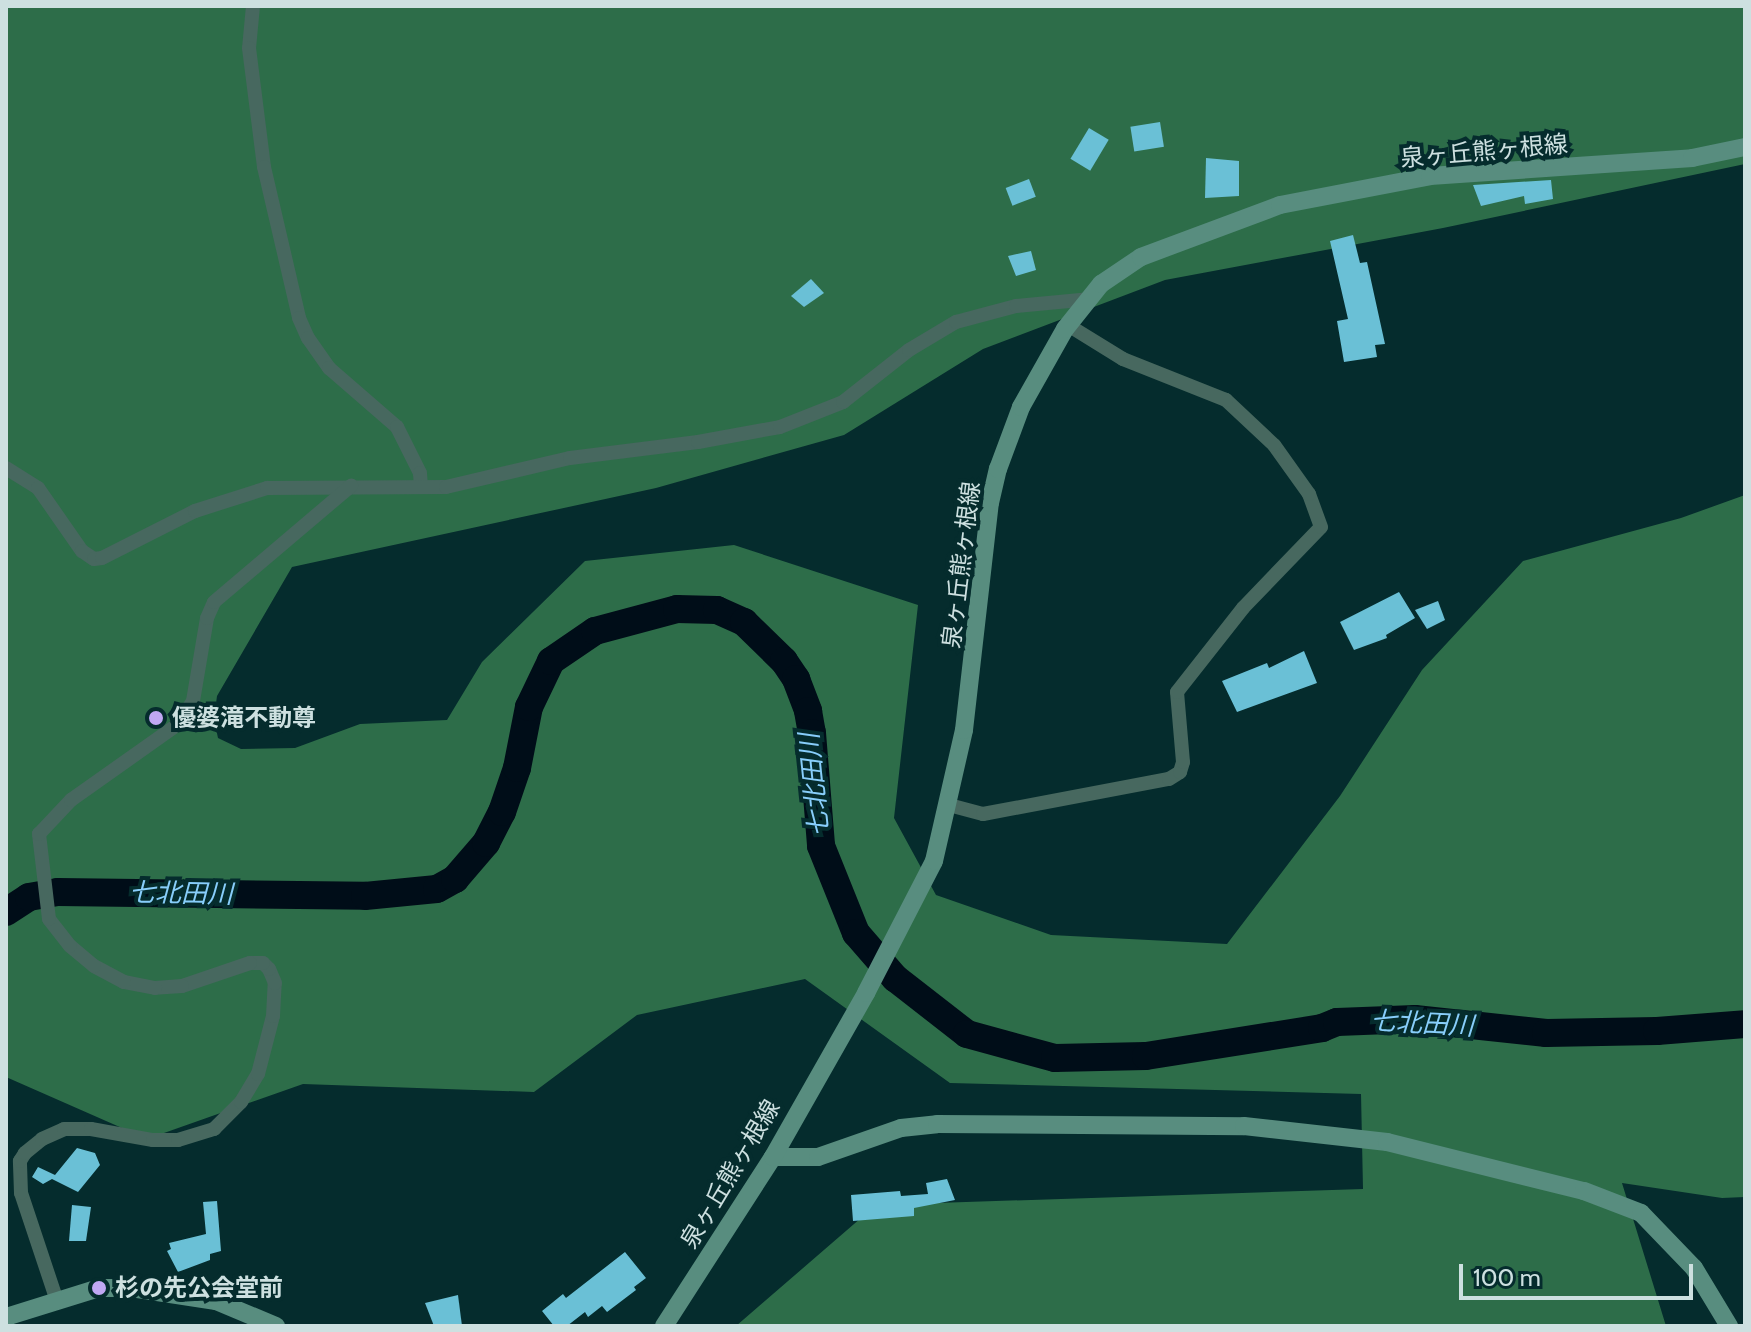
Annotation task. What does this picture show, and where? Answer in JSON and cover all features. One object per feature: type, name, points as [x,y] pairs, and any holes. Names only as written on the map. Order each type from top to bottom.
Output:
[{"type":"main road","name":"泉ヶ丘熊ヶ根線","points":[[664,1326],[773,1157],[866,993],[934,861],[949,805],[968,704],[990,503],[998,469],[1021,407],[1068,325],[1101,284],[1141,257],[1280,205],[1430,176],[1692,158],[1745,147]]},
{"type":"main road","points":[[773,1157],[800,1160],[818,1157],[901,1128],[937,1124],[1244,1126],[1387,1142],[1584,1191],[1641,1213],[1694,1268],[1729,1326]]},
{"type":"main road","points":[[6,1317],[56,1298],[99,1288],[160,1291],[216,1301],[276,1326]]},
{"type":"street","points":[[253,6],[249,48],[264,167],[299,318],[308,338],[329,368],[397,427],[420,473],[421,487]]},
{"type":"street","points":[[6,468],[38,488],[82,551],[94,559],[115,554],[174,521],[245,493],[280,487],[462,484],[529,465],[698,442],[803,420],[843,402],[909,350],[956,322],[1016,306],[1091,299]]},
{"type":"street","points":[[949,805],[983,814],[1169,779],[1180,772],[1183,762],[1177,692],[1243,608],[1321,527],[1309,494],[1274,445],[1226,400],[1123,359],[1068,325]]},
{"type":"street","points":[[56,1298],[21,1193],[20,1161],[25,1153],[42,1139],[64,1129],[178,1140],[214,1129],[241,1102],[258,1074],[275,997],[272,974],[263,963],[250,963],[171,988],[124,982],[84,958],[49,919],[39,834],[71,800],[157,742],[186,714],[197,687],[209,610],[220,596],[351,486]]},
{"type":"green space","points":[[6,6],[1745,6],[1745,164],[1443,228],[1165,280],[983,349],[844,435],[656,488],[292,567],[217,696],[214,719],[218,738],[241,749],[295,748],[360,724],[447,720],[482,662],[585,561],[734,545],[918,605],[894,818],[936,895],[1051,935],[1227,944],[1340,796],[1422,670],[1523,561],[1681,518],[1745,495],[1745,1197],[1722,1198],[1622,1183],[1666,1326],[736,1326],[876,1205],[1363,1189],[1361,1094],[950,1083],[805,979],[637,1015],[534,1092],[303,1084],[147,1139],[6,1077]]},
{"type":"building","points":[[1160,122],[1164,147],[1134,151],[1130,127]]},
{"type":"building","points":[[1089,128],[1109,140],[1090,171],[1070,159]]},
{"type":"building","points":[[1206,158],[1239,161],[1239,196],[1205,198]]},
{"type":"building","points":[[1029,179],[1036,197],[1012,206],[1006,188]]},
{"type":"building","points":[[1551,180],[1553,199],[1525,204],[1524,196],[1481,206],[1473,185]]},
{"type":"building","points":[[1353,235],[1360,263],[1367,262],[1385,344],[1375,345],[1377,357],[1344,362],[1337,321],[1348,319],[1330,241]]},
{"type":"building","points":[[1031,251],[1036,270],[1016,276],[1008,256]]},
{"type":"building","points":[[811,279],[824,293],[804,307],[791,296]]},
{"type":"building","points":[[1399,592],[1415,618],[1386,635],[1387,638],[1354,650],[1340,622]]},
{"type":"building","points":[[1438,601],[1445,620],[1427,629],[1415,610]]},
{"type":"building","points":[[1304,651],[1317,683],[1237,712],[1222,681],[1267,663],[1269,668]]},
{"type":"building","points":[[77,1148],[95,1153],[100,1165],[78,1192],[52,1179],[43,1184],[32,1177],[38,1167],[55,1175]]},
{"type":"building","points":[[947,1179],[955,1200],[914,1208],[914,1216],[853,1221],[851,1195],[900,1191],[901,1196],[928,1194],[926,1183]]},
{"type":"building","points":[[217,1201],[221,1251],[210,1254],[210,1260],[178,1272],[167,1251],[171,1249],[169,1243],[206,1234],[203,1202]]},
{"type":"building","points":[[72,1205],[91,1207],[86,1241],[69,1241]]},
{"type":"building","points":[[625,1252],[646,1278],[634,1287],[636,1290],[607,1312],[602,1306],[588,1317],[585,1312],[567,1326],[554,1326],[542,1311],[563,1294],[566,1298]]},
{"type":"building","points":[[458,1295],[462,1326],[434,1326],[425,1303]]},
{"type":"waterway","name":"七北田川","points":[[6,912],[29,897],[58,892],[365,896],[437,889],[455,879],[486,843],[502,812],[517,768],[529,707],[551,661],[595,631],[677,609],[717,610],[744,622],[784,661],[796,679],[808,711],[812,733],[821,846],[856,933],[895,978],[967,1034],[1055,1058],[1146,1056],[1322,1028],[1337,1022],[1415,1019],[1546,1033],[1657,1031],[1745,1024]]},
{"type":"place","name":"優婆滝不動尊","points":[[156,718]]},
{"type":"place","name":"杉の先公会堂前","points":[[99,1288]]}]
